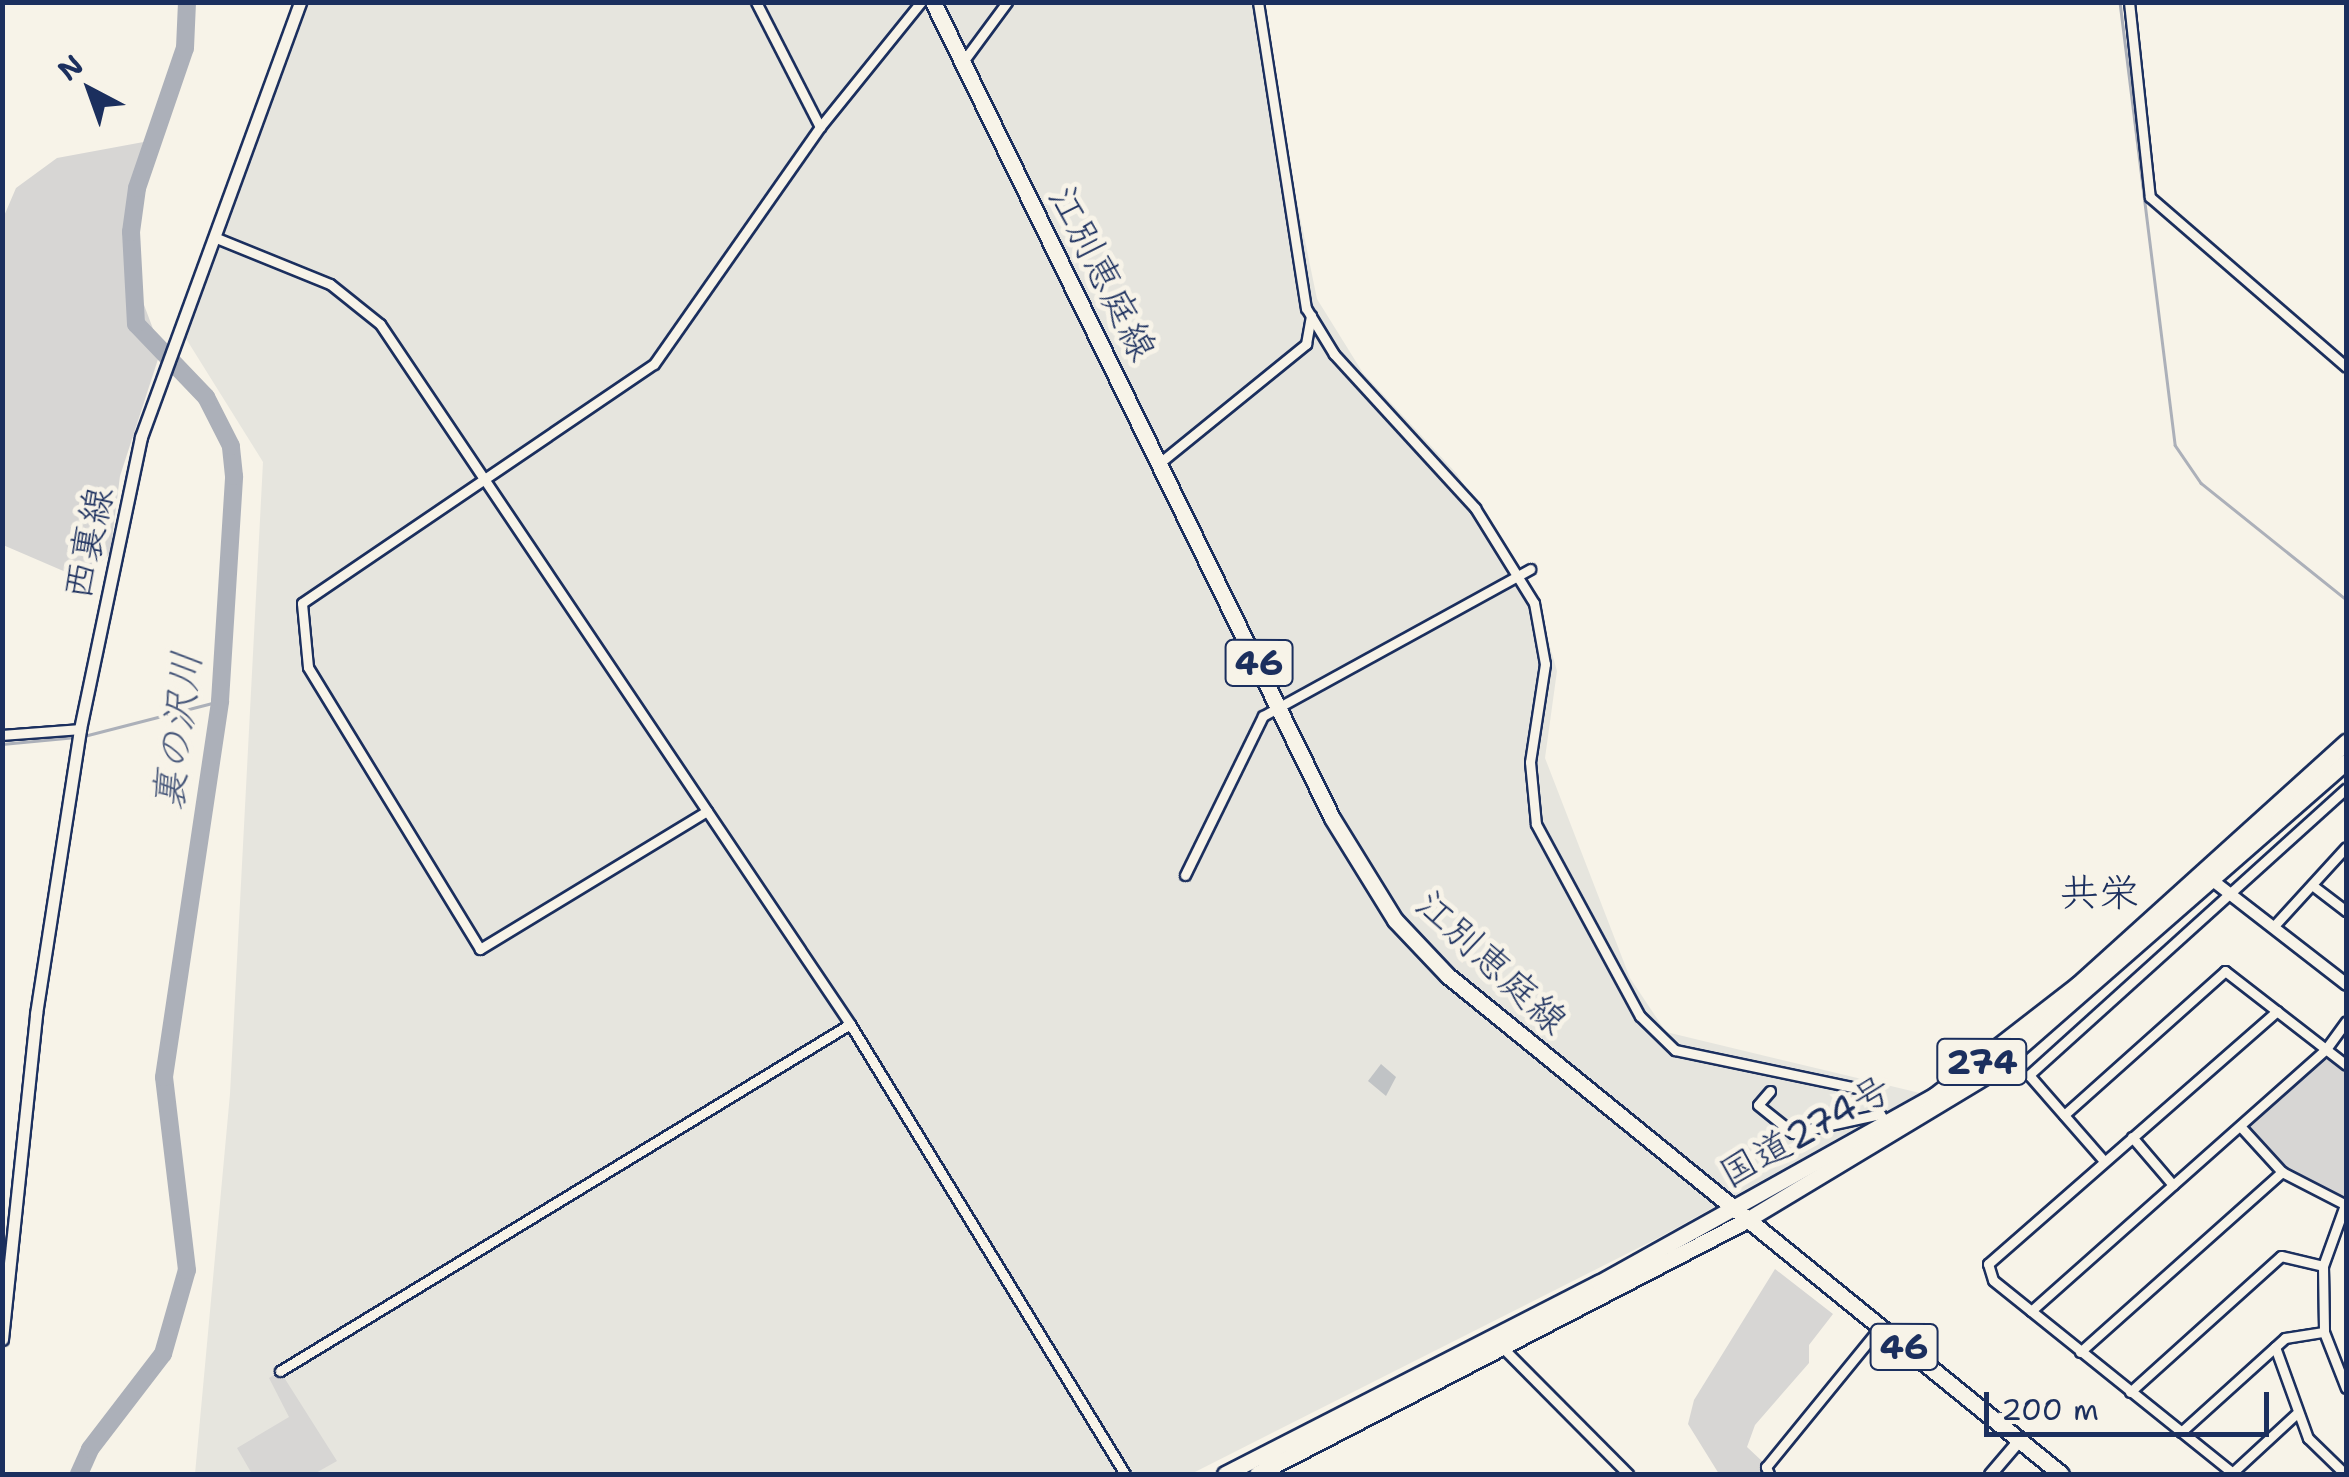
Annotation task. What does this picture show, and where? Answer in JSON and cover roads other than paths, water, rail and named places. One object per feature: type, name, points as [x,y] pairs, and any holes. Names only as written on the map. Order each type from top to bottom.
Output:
[{"type":"main road","name":"江別恵庭線","points":[[933,2],[1162,461],[1358,867],[1395,920],[1447,975],[2061,1474]]},
{"type":"main road","name":"国道274号","points":[[1225,1474],[1745,1221],[1990,1073],[2208,877],[2346,742]]},
{"type":"main road","name":"国道274号","points":[[1257,1474],[1499,1343],[1887,1124],[2028,1028],[2346,761]]},
{"type":"street","points":[[300,2],[214,237],[330,284],[380,324],[850,1024],[1125,1474]]},
{"type":"street","points":[[756,2],[820,127]]},
{"type":"street","points":[[707,811],[480,949],[308,667],[302,602],[654,364],[820,127],[921,2]]},
{"type":"street","points":[[962,63],[1007,2]]},
{"type":"street","points":[[1162,461],[1306,344],[1311,315],[1258,2]]},
{"type":"street","points":[[2129,2],[2150,197],[2345,363]]},
{"type":"street","name":"西裏線","points":[[8,1222],[80,730],[141,437],[214,237]]},
{"type":"street","points":[[1311,315],[1334,354],[1475,508],[1534,603],[1545,664],[1530,762],[1536,824],[1640,1016],[1675,1050],[1867,1090]]},
{"type":"street","points":[[1185,875],[1263,716],[1530,569]]},
{"type":"street","points":[[2,735],[80,730]]},
{"type":"street","points":[[2104,1161],[2029,1075],[2346,789]]},
{"type":"street","points":[[2273,927],[2346,847]]},
{"type":"street","points":[[2208,877],[2346,984]]},
{"type":"street","points":[[2312,885],[2346,911]]},
{"type":"street","points":[[2064,1115],[2224,971],[2346,1064]]},
{"type":"street","points":[[2277,1011],[1988,1264],[1993,1280],[2233,1474],[2296,1414]]},
{"type":"street","points":[[2031,1311],[2326,1049],[2346,1021]]},
{"type":"street","points":[[280,1371],[850,1024]]},
{"type":"street","points":[[1770,1091],[1758,1105],[1793,1133],[1880,1114],[1887,1124]]},
{"type":"street","points":[[2240,1126],[2282,1172],[2346,1203],[2323,1266],[2324,1332],[2346,1388]]},
{"type":"street","points":[[2132,1137],[2173,1185]]},
{"type":"street","points":[[2080,1352],[2282,1172]]},
{"type":"street","points":[[2,1339],[8,1222]]},
{"type":"street","points":[[2130,1392],[2281,1256],[2323,1266]]},
{"type":"street","points":[[1769,1474],[1766,1467],[1880,1327]]},
{"type":"street","points":[[2180,1432],[2275,1346],[2324,1332]]},
{"type":"street","points":[[1499,1343],[1628,1474]]},
{"type":"street","points":[[2275,1346],[2296,1414],[2345,1474]]},
{"type":"street","points":[[1990,1474],[2018,1440]]},
{"type":"waterway","name":"裏の沢川","points":[[79,1474],[90,1449],[163,1354],[187,1270],[164,1077],[220,701],[234,476],[231,446],[206,397],[136,324],[131,232],[137,188],[185,48],[187,2]]},
{"type":"waterway","points":[[2120,2],[2175,445],[2201,483],[2346,599]]},
{"type":"waterway","points":[[84,736],[220,701]]},
{"type":"waterway","points":[[2,744],[76,737]]},
{"type":"district","name":"共栄","points":[[2099,892]]}]
